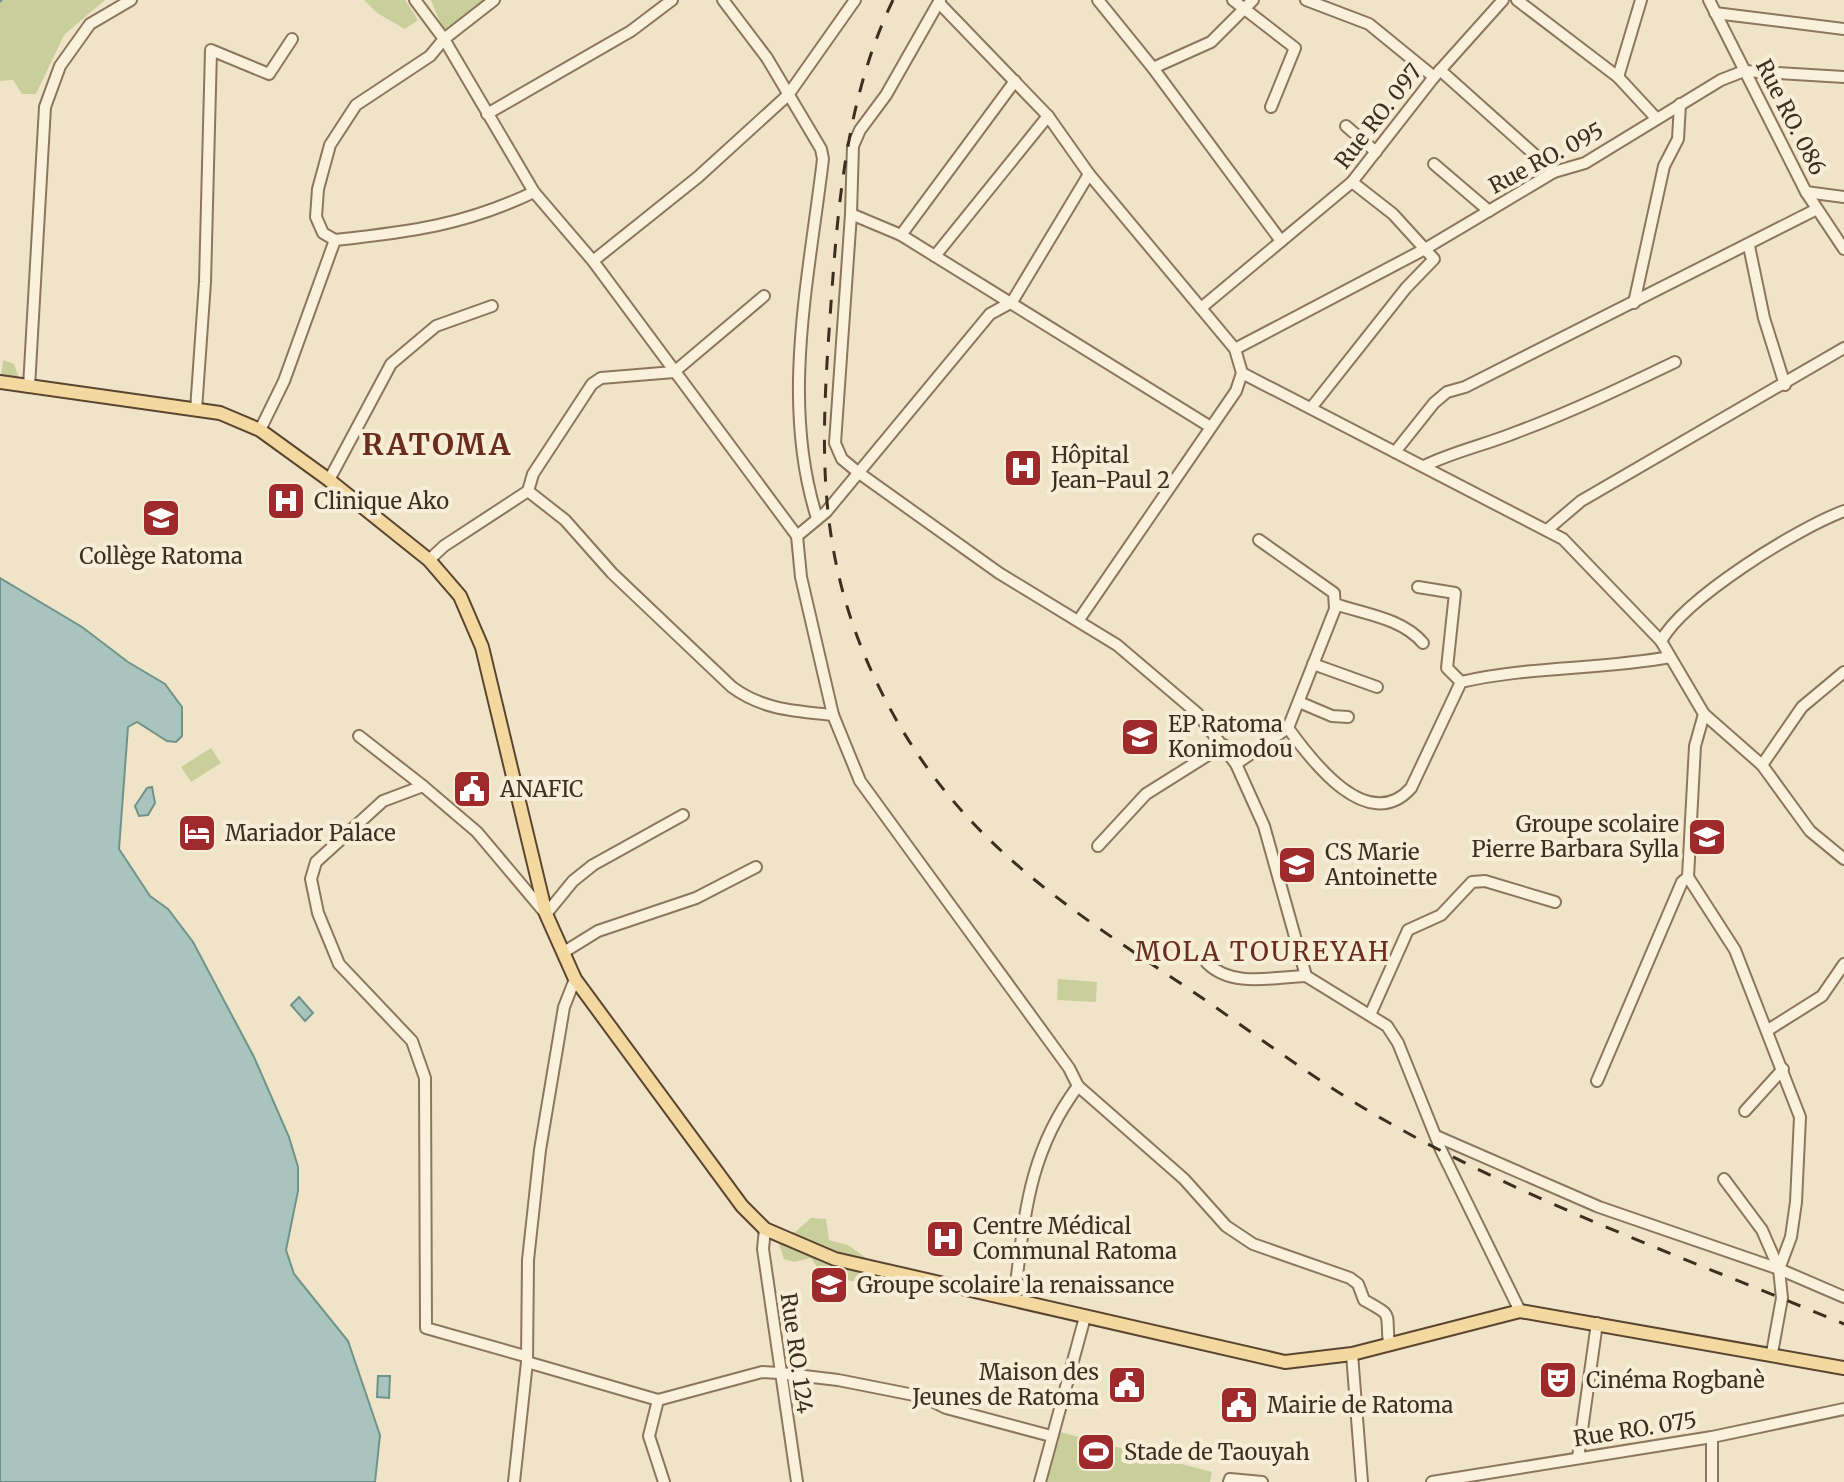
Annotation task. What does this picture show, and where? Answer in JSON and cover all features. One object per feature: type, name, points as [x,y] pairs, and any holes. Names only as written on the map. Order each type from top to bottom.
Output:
[{"type":"main road","points":[[0,382],[220,413],[260,430],[329,480],[429,560],[460,596],[482,647],[546,914],[575,979],[742,1206],[765,1229],[835,1259],[1285,1362],[1352,1354],[1520,1311],[1844,1368]]},
{"type":"street","points":[[29,387],[45,107],[60,66],[90,24],[131,0]]},
{"type":"street","points":[[415,0],[444,39],[534,192],[593,261],[797,536],[801,577],[833,715],[860,781],[1069,1068],[1078,1086],[1184,1179],[1226,1226],[1253,1244],[1350,1278],[1358,1284],[1364,1300],[1384,1309],[1388,1316],[1389,1344]]},
{"type":"street","points":[[494,0],[444,39],[430,56],[356,105],[330,145],[318,189],[316,217],[323,233],[335,240],[417,231],[488,214],[534,192]]},
{"type":"street","points":[[487,114],[631,31],[672,0]]},
{"type":"street","points":[[723,0],[767,58],[821,149],[823,159],[799,325],[804,478],[817,518]]},
{"type":"street","points":[[593,261],[698,177],[788,95],[855,0]]},
{"type":"street","points":[[1098,0],[1153,68],[1281,241]]},
{"type":"street","points":[[1233,0],[1295,48],[1271,107]]},
{"type":"street","points":[[1153,68],[1200,50],[1253,0]]},
{"type":"street","points":[[1306,0],[1369,24],[1437,73],[1554,172]]},
{"type":"street","name":"Rue RO. 097","points":[[1201,308],[1352,182],[1437,73],[1503,0]]},
{"type":"street","points":[[1517,0],[1618,77],[1656,118]]},
{"type":"street","points":[[1618,77],[1641,0]]},
{"type":"street","name":"Rue RO. 086","points":[[1709,0],[1806,192],[1844,249]]},
{"type":"street","points":[[1078,621],[1209,426],[1236,391],[1242,373],[1235,349],[1089,174],[1048,116],[940,2],[853,146],[835,443],[842,459],[859,473],[999,573],[1117,645],[1197,713],[1236,764],[1264,826],[1306,976]]},
{"type":"street","points":[[1715,13],[1844,29]]},
{"type":"street","points":[[196,410],[205,282],[211,50],[269,74],[292,39]]},
{"type":"street","points":[[1744,71],[1844,77]]},
{"type":"street","name":"Rue RO. 095","points":[[1235,349],[1425,249],[1554,172],[1585,163],[1680,104],[1744,71]]},
{"type":"street","points":[[901,235],[1015,81]]},
{"type":"street","points":[[1634,303],[1664,166],[1678,139],[1680,104]]},
{"type":"street","points":[[935,256],[1048,116]]},
{"type":"street","points":[[1346,126],[1376,152]]},
{"type":"street","points":[[1434,164],[1489,211]]},
{"type":"street","points":[[797,536],[859,473],[990,314],[1012,302],[1089,174]]},
{"type":"street","points":[[1311,408],[1406,288],[1434,259],[1384,206],[1352,182]]},
{"type":"street","points":[[1806,192],[1844,197]]},
{"type":"street","points":[[1395,452],[1447,392],[1465,387],[1817,209]]},
{"type":"street","points":[[851,214],[901,235],[1209,426]]},
{"type":"street","points":[[260,430],[284,381],[335,240]]},
{"type":"street","points":[[1749,246],[1764,318],[1785,385]]},
{"type":"street","points":[[429,560],[444,546],[528,491],[533,474],[592,384],[601,378],[674,372],[764,296]]},
{"type":"street","points":[[329,480],[391,364],[436,326],[492,306]]},
{"type":"street","points":[[1547,530],[1581,501],[1844,348]]},
{"type":"street","points":[[1424,466],[1464,448],[1495,441],[1580,408],[1675,362]]},
{"type":"street","points":[[1242,373],[1563,539],[1661,641],[1704,714],[1762,765],[1810,831],[1844,859]]},
{"type":"street","points":[[528,491],[565,520],[612,573],[732,687],[753,702],[772,708],[833,715]]},
{"type":"street","points":[[1661,641],[1672,623],[1716,584],[1844,511]]},
{"type":"street","points":[[1236,764],[1288,728],[1335,604],[1334,593],[1259,540]]},
{"type":"street","points":[[1418,587],[1455,593],[1447,668],[1461,682]]},
{"type":"street","points":[[1335,604],[1374,614],[1415,634],[1423,643]]},
{"type":"street","points":[[1461,682],[1493,675],[1614,667],[1670,657]]},
{"type":"street","points":[[1313,664],[1377,687]]},
{"type":"street","points":[[1762,765],[1802,707],[1844,672]]},
{"type":"street","points":[[1288,728],[1321,773],[1349,794],[1381,802],[1403,797],[1411,788],[1461,682]]},
{"type":"street","points":[[1299,702],[1332,716],[1348,717]]},
{"type":"street","points":[[1704,714],[1695,746],[1688,877],[1735,950],[1800,1117],[1792,1225],[1779,1269]]},
{"type":"street","points":[[359,736],[477,832],[546,914],[573,881],[593,865],[683,815]]},
{"type":"street","points":[[1098,846],[1146,794],[1224,745]]},
{"type":"street","points":[[423,786],[383,801],[316,862],[311,879],[318,913],[339,964],[412,1041],[425,1078],[426,1328],[658,1400],[762,1372],[779,1373],[838,1380],[924,1397],[946,1408],[1051,1436]]},
{"type":"street","points":[[564,952],[598,931],[696,898],[756,867]]},
{"type":"street","points":[[1597,1081],[1682,882],[1688,877]]},
{"type":"street","points":[[1370,1015],[1408,930],[1441,915],[1472,882],[1485,881],[1555,902]]},
{"type":"street","points":[[1207,963],[1222,976],[1238,979],[1306,976],[1387,1026],[1398,1043],[1436,1136],[1520,1311]]},
{"type":"street","points":[[1768,1030],[1822,996],[1844,964]]},
{"type":"street","points":[[514,1482],[526,1359],[528,1260],[540,1150],[564,1007],[575,979]]},
{"type":"street","points":[[1745,1111],[1783,1069]]},
{"type":"street","points":[[1014,1299],[1026,1208],[1042,1143],[1078,1086]]},
{"type":"street","points":[[1436,1136],[1599,1207],[1779,1269],[1844,1297]]},
{"type":"street","points":[[1724,1179],[1762,1230],[1779,1269],[1782,1298],[1772,1353]]},
{"type":"street","name":"Rue RO. 124","points":[[765,1229],[763,1249],[797,1482]]},
{"type":"street","points":[[1040,1482],[1085,1317]]},
{"type":"street","points":[[1578,1458],[1597,1323]]},
{"type":"street","points":[[1352,1354],[1362,1482]]},
{"type":"street","points":[[658,1400],[649,1436],[664,1482]]},
{"type":"street","name":"Rue RO. 075","points":[[1432,1482],[1712,1437],[1844,1409]]},
{"type":"street","points":[[1712,1437],[1712,1482]]},
{"type":"street","points":[[1229,1482],[1230,1479],[1262,1482]]},
{"type":"green space","points":[[0,0],[105,0],[64,35],[36,94],[22,94],[13,80],[0,81]]},
{"type":"green space","points":[[364,0],[405,0],[418,20],[405,29],[377,13]]},
{"type":"green space","points":[[431,0],[488,0],[445,35]]},
{"type":"green space","points":[[3,360],[14,364],[19,378],[13,388],[0,383]]},
{"type":"green space","points":[[211,748],[221,763],[191,782],[181,767]]},
{"type":"green space","points":[[1058,979],[1097,982],[1096,1002],[1057,1000]]},
{"type":"green space","points":[[811,1218],[826,1219],[829,1240],[848,1245],[869,1260],[866,1281],[825,1279],[811,1258],[794,1262],[784,1259],[778,1241],[784,1232],[795,1232]]},
{"type":"green space","name":"Stade de Taouyah","points":[[1060,1432],[1212,1472],[1210,1482],[1047,1482]]},
{"type":"water","points":[[0,578],[82,627],[128,662],[165,684],[182,707],[182,736],[176,742],[167,741],[137,722],[128,727],[119,849],[150,896],[168,909],[193,942],[254,1057],[289,1137],[298,1167],[298,1191],[286,1250],[294,1274],[348,1341],[380,1435],[375,1482],[0,1482]]},
{"type":"water","points":[[152,787],[155,803],[148,815],[139,816],[135,806],[147,788]]},
{"type":"water","points":[[299,997],[313,1013],[305,1021],[291,1005]]},
{"type":"water","points":[[378,1376],[390,1376],[389,1398],[377,1397]]},
{"type":"railway","points":[[893,0],[863,80],[845,162],[829,332],[825,468],[834,553],[858,638],[877,683],[906,736],[938,782],[973,823],[1051,893],[1286,1057],[1386,1121],[1441,1151],[1554,1204],[1844,1324]]},
{"type":"place","name":"Hôpital Jean-Paul 2","points":[[1023,468]]},
{"type":"place","name":"Clinique Ako","points":[[286,501]]},
{"type":"place","name":"Collège Ratoma","points":[[161,518]]},
{"type":"place","name":"EP Ratoma Konimodou","points":[[1140,737]]},
{"type":"place","name":"ANAFIC","points":[[472,789]]},
{"type":"place","name":"Mariador Palace","points":[[197,833]]},
{"type":"place","name":"Groupe scolaire Pierre Barbara Sylla","points":[[1707,837]]},
{"type":"place","name":"CS Marie Antoinette","points":[[1297,865]]},
{"type":"place","name":"Centre Médical Communal Ratoma","points":[[945,1239]]},
{"type":"place","name":"Groupe scolaire la renaissance","points":[[829,1285]]},
{"type":"place","name":"Cinéma Rogbanè","points":[[1558,1380]]},
{"type":"place","name":"Maison des Jeunes de Ratoma","points":[[1127,1385]]},
{"type":"place","name":"Mairie de Ratoma","points":[[1239,1405]]},
{"type":"place","name":"Stade de Taouyah","points":[[1096,1452]]},
{"type":"district","name":"RATOMA","points":[[437,444]]},
{"type":"district","name":"MOLA TOUREYAH","points":[[1263,951]]}]
